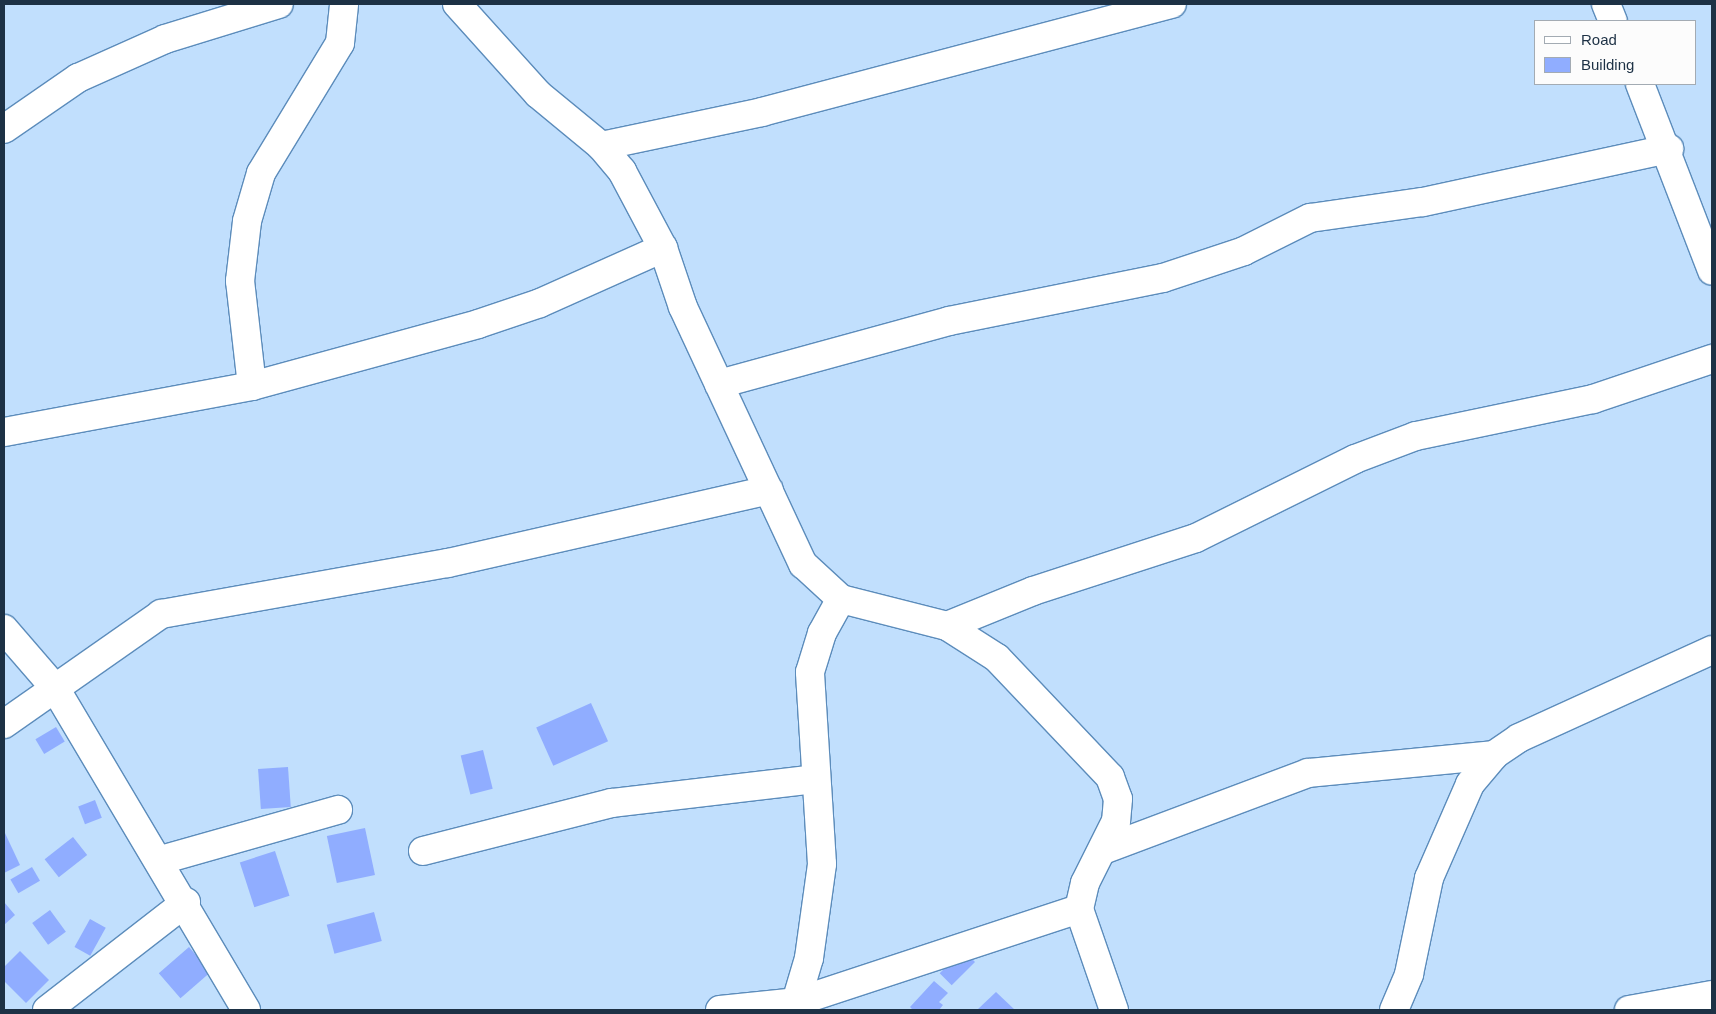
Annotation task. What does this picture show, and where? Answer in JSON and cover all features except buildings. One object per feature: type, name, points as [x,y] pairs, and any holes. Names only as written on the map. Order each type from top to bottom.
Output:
[{"type":"street","points":[[4,129],[78,78],[165,39],[279,4]]},
{"type":"street","points":[[252,386],[240,281],[248,221],[261,173],[340,43],[344,4]]},
{"type":"street","points":[[457,4],[538,94],[601,146],[622,171],[663,248],[683,307],[803,564],[841,599],[947,626],[997,658],[1110,777],[1118,799],[1116,821],[1104,850],[1085,883],[1079,909],[1114,1010]]},
{"type":"street","points":[[601,146],[762,112],[1172,4]]},
{"type":"street","points":[[1606,4],[1614,20]]},
{"type":"street","points":[[1640,85],[1669,149],[1712,271]]},
{"type":"street","points":[[719,384],[949,321],[1164,278],[1244,251],[1310,218],[1423,202],[1669,149]]},
{"type":"street","points":[[4,432],[252,386],[478,324],[540,303],[663,248]]},
{"type":"street","points":[[947,626],[1033,591],[1196,538],[1355,458],[1416,436],[1593,399],[1712,359]]},
{"type":"street","points":[[4,724],[161,614],[448,563],[769,490]]},
{"type":"street","points":[[797,1006],[809,958],[822,864],[810,672],[822,633],[841,599]]},
{"type":"street","points":[[4,630],[55,688],[186,902],[246,1010]]},
{"type":"street","points":[[1394,1010],[1410,974],[1429,878],[1470,784],[1494,755],[1519,738],[1712,650]]},
{"type":"street","points":[[1104,850],[1308,773],[1494,755]]},
{"type":"street","points":[[424,851],[612,803],[816,779]]},
{"type":"street","points":[[161,860],[338,810]]},
{"type":"street","points":[[47,1010],[186,902]]},
{"type":"street","points":[[720,1010],[797,1006],[1079,909]]},
{"type":"street","points":[[1629,1010],[1712,995]]}]
